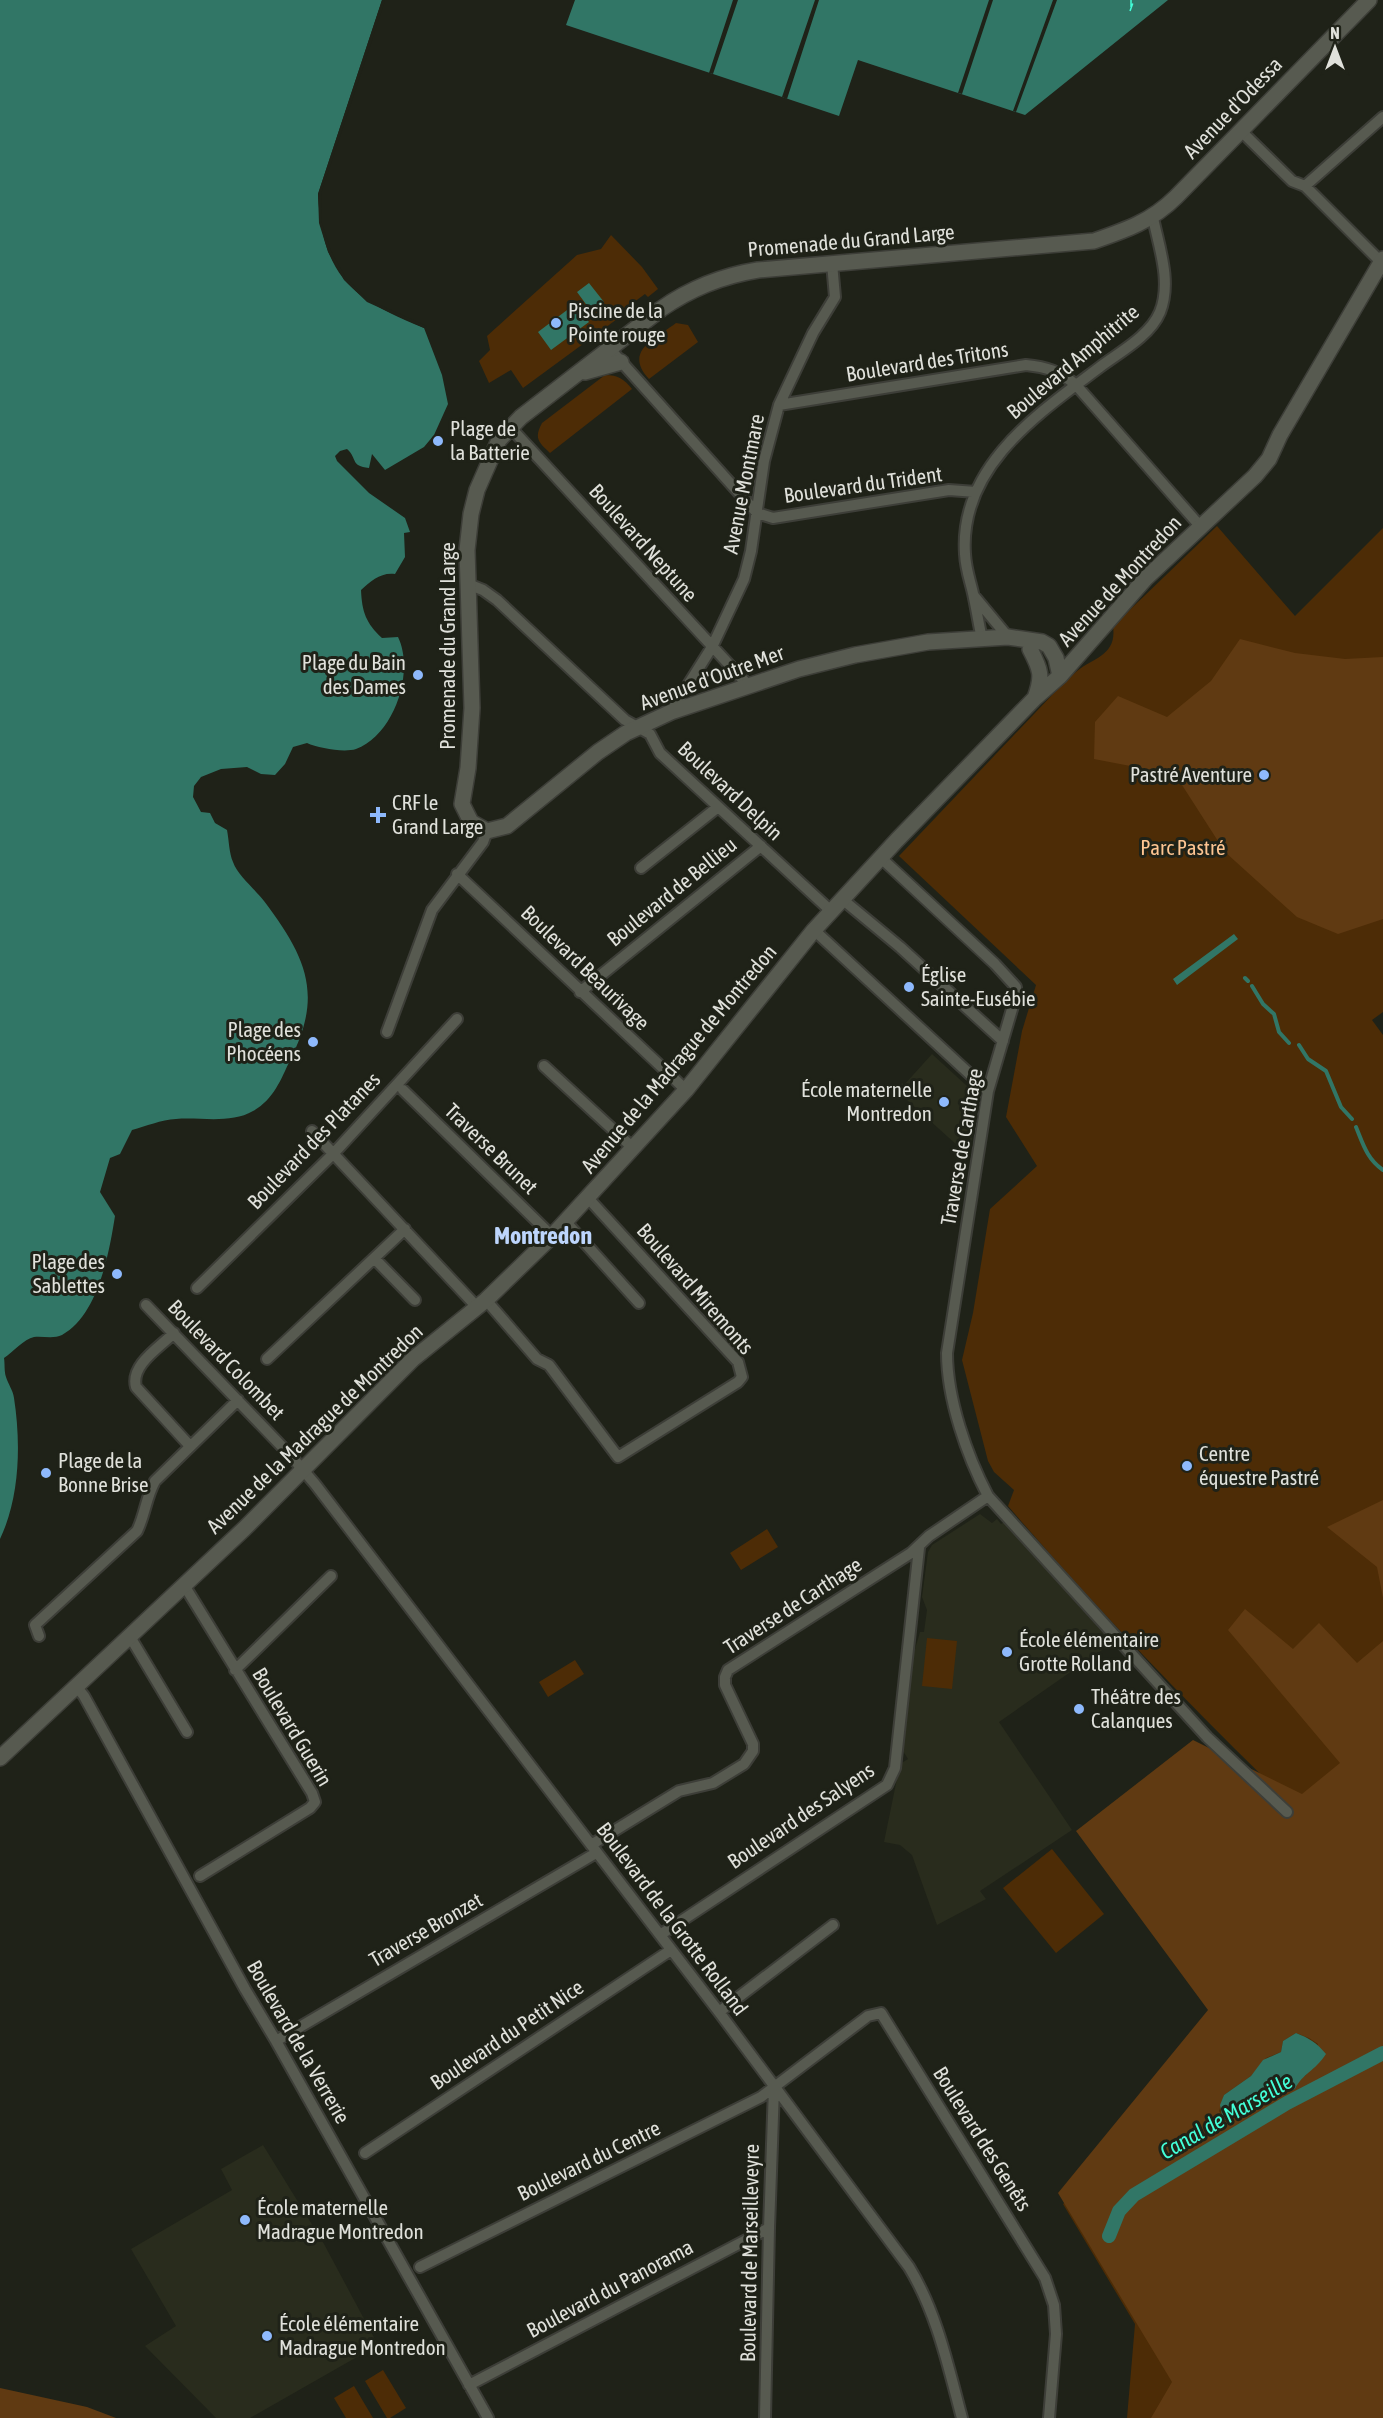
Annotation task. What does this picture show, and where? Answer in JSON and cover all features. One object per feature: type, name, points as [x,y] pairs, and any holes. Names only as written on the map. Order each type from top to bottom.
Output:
[{"type":"street","name":"Avenue d'Odessa","points":[[1153,218],[1369,0]]},
{"type":"street","points":[[1305,186],[1383,117]]},
{"type":"street","points":[[1240,130],[1292,181],[1305,186],[1382,261]]},
{"type":"street","name":"Promenade du Grand Large","points":[[487,831],[471,822],[462,804],[468,768],[471,708],[467,550],[471,514],[489,460],[499,440],[510,427],[609,348],[680,296],[706,283],[758,270],[1094,241],[1132,229],[1153,218]]},
{"type":"street","name":"Boulevard Amphitrite","points":[[981,639],[974,596],[968,580],[964,542],[966,525],[976,492],[988,470],[1023,427],[1144,334],[1160,312],[1165,280],[1153,218]]},
{"type":"street","name":"Avenue de Montredon","points":[[831,911],[1035,698],[1060,676],[1145,579],[1255,476],[1269,459],[1280,435],[1382,261]]},
{"type":"street","name":"Avenue Montmare","points":[[670,712],[712,647],[744,579],[764,461],[779,405],[813,333],[835,297],[832,263]]},
{"type":"street","points":[[609,348],[757,513]]},
{"type":"street","name":"Promenade du Grand Large","points":[[579,373],[621,362]]},
{"type":"street","name":"Boulevard des Tritons","points":[[779,405],[1026,365],[1048,368],[1066,376],[1076,384],[1200,526]]},
{"type":"street","name":"Boulevard Neptune","points":[[510,427],[748,685]]},
{"type":"street","name":"Boulevard du Trident","points":[[757,513],[773,518],[949,490],[976,492]]},
{"type":"street","name":"Boulevard Delpin","points":[[468,584],[483,590],[497,600],[625,720],[650,734],[660,753],[831,911]]},
{"type":"street","name":"Boulevard Amphitrite","points":[[974,596],[1008,637]]},
{"type":"street","name":"Avenue d'Outre Mer","points":[[487,831],[507,826],[598,752],[637,727],[670,712],[748,685],[855,655],[928,642],[1008,637],[1042,642],[1053,651]]},
{"type":"street","name":"Avenue d'Outre Mer","points":[[981,639],[1002,646],[1053,651],[1074,650],[1090,640]]},
{"type":"street","points":[[1030,649],[1041,672],[1035,698]]},
{"type":"street","points":[[1053,651],[1060,676]]},
{"type":"street","points":[[641,868],[718,807]]},
{"type":"street","points":[[387,1032],[432,910],[483,842],[487,831]]},
{"type":"street","name":"Boulevard de Bellieu","points":[[580,992],[761,846]]},
{"type":"street","name":"Traverse de Carthage","points":[[880,858],[995,964],[1016,987],[1016,999],[988,1091],[947,1353],[947,1369],[968,1452],[988,1496],[1207,1737],[1287,1812]]},
{"type":"street","name":"Boulevard Beaurivage","points":[[457,874],[580,992],[686,1089]]},
{"type":"street","points":[[842,899],[900,947],[1003,1041]]},
{"type":"street","name":"Avenue de la Madrague de Montredon","points":[[0,1758],[184,1586],[413,1359],[481,1303],[566,1222],[686,1089],[831,911]]},
{"type":"street","points":[[814,930],[988,1091]]},
{"type":"street","name":"Boulevard des Platanes","points":[[197,1288],[333,1153],[457,1019]]},
{"type":"street","points":[[544,1066],[633,1148]]},
{"type":"street","name":"Traverse Brunet","points":[[403,1090],[552,1236]]},
{"type":"street","points":[[312,1131],[405,1229],[481,1303]]},
{"type":"street","name":"Boulevard Miremonts","points":[[481,1303],[537,1359],[549,1365],[618,1457],[738,1382],[742,1377],[738,1362],[588,1198]]},
{"type":"street","points":[[566,1222],[639,1303]]},
{"type":"street","points":[[267,1359],[405,1229]]},
{"type":"street","points":[[374,1258],[416,1300]]},
{"type":"street","name":"Boulevard Colombet","points":[[146,1305],[303,1469]]},
{"type":"street","points":[[174,1333],[137,1369],[134,1380],[136,1387],[190,1446]]},
{"type":"street","points":[[39,1636],[35,1626],[137,1531],[146,1497],[155,1481],[238,1401]]},
{"type":"street","name":"Boulevard de la Grotte Rolland","points":[[303,1469],[660,1935],[909,2267],[924,2292],[938,2331],[962,2418]]},
{"type":"street","name":"Traverse de Carthage","points":[[594,1849],[679,1791],[713,1783],[744,1764],[753,1751],[753,1744],[725,1685],[728,1670],[919,1548],[929,1536],[988,1496]]},
{"type":"street","name":"Boulevard des Salyens","points":[[660,1935],[886,1785],[895,1768],[919,1548]]},
{"type":"street","points":[[235,1670],[331,1576]]},
{"type":"street","name":"Boulevard Guerin","points":[[184,1586],[315,1802],[310,1808],[200,1876]]},
{"type":"street","points":[[129,1635],[187,1732]]},
{"type":"street","name":"Boulevard de la Verrerie","points":[[76,1686],[88,1702],[245,1989],[488,2418]]},
{"type":"street","name":"Traverse Bronzet","points":[[276,2041],[594,1849]]},
{"type":"street","points":[[719,2013],[833,1925]]},
{"type":"street","name":"Boulevard du Petit Nice","points":[[365,2153],[671,1950]]},
{"type":"street","name":"Boulevard des Genêts","points":[[774,2088],[868,2016],[881,2013],[1045,2278],[1054,2305],[1056,2334],[1049,2418]]},
{"type":"street","name":"Boulevard de Marseilleveyre","points":[[765,2418],[774,2088]]},
{"type":"street","name":"Boulevard du Centre","points":[[420,2267],[751,2103],[774,2088]]},
{"type":"street","name":"Boulevard du Panorama","points":[[469,2385],[769,2228]]},
{"type":"shaded area","points":[[1240,639],[1295,653],[1345,659],[1383,657],[1383,919],[1338,934],[1297,917],[1225,852],[1182,785],[1146,769],[1094,759],[1095,722],[1118,696],[1167,717],[1211,681]]},
{"type":"shaded area","name":"École maternelle Montredon","points":[[932,1054],[979,1097],[969,1156],[896,1090],[902,1083],[904,1085]]},
{"type":"shaded area","points":[[1383,1500],[1383,1598],[1377,1567],[1327,1527]]},
{"type":"shaded area","points":[[980,1514],[992,1523],[997,1519],[1001,1524],[1004,1522],[1112,1643],[999,1722],[1072,1830],[980,1891],[986,1899],[937,1925],[912,1855],[900,1845],[884,1842],[900,1764],[908,1759],[903,1751],[913,1656],[920,1632],[924,1632],[927,1610],[922,1597],[928,1552],[932,1545]]},
{"type":"shaded area","points":[[1245,1609],[1293,1649],[1319,1623],[1357,1663],[1383,1641],[1383,2418],[1151,2418],[1172,2382],[1058,2193],[1208,2010],[1076,1831],[1193,1740],[1302,1794],[1340,1763],[1228,1630]],"holes":[[[1296,2033],[1318,2044],[1306,2075],[1299,2079],[1295,2089],[1235,2109],[1231,2113],[1230,2120],[1225,2121],[1219,2111],[1224,2095],[1251,2076],[1266,2058],[1281,2052],[1283,2041]]]},
{"type":"shaded area","points":[[263,2145],[324,2244],[378,2345],[250,2418],[216,2418],[145,2346],[176,2326],[131,2249],[232,2190],[221,2169]]},
{"type":"shaded area","points":[[0,2388],[87,2407],[116,2418],[0,2418]]},
{"type":"green space","name":"Piscine de la Pointe rouge","points":[[611,235],[642,267],[658,289],[648,297],[645,294],[626,308],[628,311],[523,388],[511,370],[489,383],[479,361],[490,350],[487,336],[577,255],[601,249]]},
{"type":"green space","points":[[676,323],[688,325],[698,342],[649,379],[639,361],[641,353],[651,340]]},
{"type":"green space","points":[[605,375],[620,378],[632,389],[550,453],[539,440],[538,432],[542,423]]},
{"type":"green space","name":"Parc Pastré","points":[[1217,526],[1295,616],[1383,528],[1383,1012],[1372,1020],[1383,1035],[1383,2418],[1127,2418],[1135,2324],[1063,2204],[1237,2041],[1308,1820],[1154,1667],[1044,1547],[1008,1506],[1014,1490],[994,1472],[988,1461],[962,1360],[973,1313],[990,1209],[1037,1166],[1006,1117],[1022,1031],[1036,985],[899,856],[1058,689],[1077,671],[1108,649],[1112,643],[1113,626]]},
{"type":"green space","points":[[767,1529],[778,1547],[741,1570],[730,1553]]},
{"type":"green space","points":[[927,1638],[957,1641],[952,1689],[922,1686]]},
{"type":"green space","points":[[575,1660],[584,1674],[548,1697],[539,1682]]},
{"type":"green space","points":[[1052,1849],[1104,1914],[1056,1953],[1003,1888]]},
{"type":"green space","points":[[383,2370],[406,2408],[390,2418],[387,2418],[365,2381]]},
{"type":"green space","points":[[354,2386],[373,2418],[346,2418],[334,2398]]},
{"type":"water","points":[[0,0],[382,0],[318,194],[321,222],[326,245],[334,265],[346,281],[378,306],[424,328],[442,375],[448,404],[434,435],[424,447],[385,470],[372,454],[369,468],[359,466],[347,449],[335,456],[337,461],[369,493],[405,518],[410,532],[404,533],[405,557],[395,574],[372,580],[361,590],[362,605],[372,627],[382,638],[398,637],[403,651],[404,667],[398,701],[381,731],[369,742],[356,749],[331,749],[307,743],[293,747],[285,764],[275,775],[261,774],[247,767],[221,769],[201,777],[194,786],[193,797],[201,812],[210,813],[215,823],[227,830],[235,867],[264,901],[291,940],[306,977],[308,995],[306,1015],[300,1037],[280,1082],[260,1106],[235,1117],[170,1120],[132,1130],[120,1154],[110,1158],[100,1192],[115,1216],[105,1265],[93,1299],[74,1326],[62,1335],[30,1338],[4,1358],[5,1375],[14,1398],[18,1451],[12,1506],[0,1539]]},
{"type":"water","points":[[575,0],[1168,0],[1025,115],[858,60],[839,116],[566,25]]},
{"type":"water","points":[[589,283],[604,302],[591,311],[577,292]]},
{"type":"water","points":[[575,304],[589,322],[551,350],[538,332]]},
{"type":"water","points":[[1234,934],[1238,939],[1177,985],[1173,979]]},
{"type":"water","points":[[1296,2033],[1323,2050],[1326,2054],[1322,2060],[1295,2089],[1235,2109],[1231,2113],[1230,2120],[1223,2120],[1220,2105],[1224,2095],[1251,2076],[1263,2060],[1281,2052],[1283,2041]]},
{"type":"pier","points":[[382,0],[385,1],[321,194],[322,223],[331,251],[346,278],[369,300],[427,326],[424,328],[367,302],[344,280],[328,252],[319,223],[318,194]]},
{"type":"pier","points":[[733,0],[738,0],[713,74],[709,73]]},
{"type":"pier","points":[[815,0],[819,0],[787,99],[782,97]]},
{"type":"pier","points":[[989,0],[993,0],[962,94],[958,93]]},
{"type":"pier","points":[[1053,0],[1057,0],[1016,112],[1013,111]]},
{"type":"waterway","points":[[1245,978],[1248,981]]},
{"type":"waterway","points":[[1252,986],[1263,1004],[1274,1014],[1279,1032],[1289,1043]]},
{"type":"waterway","points":[[1299,1045],[1308,1059],[1326,1071],[1341,1107],[1352,1119]]},
{"type":"waterway","points":[[1356,1127],[1369,1156],[1383,1170]]},
{"type":"waterway","name":"Canal de Marseille","points":[[1109,2236],[1119,2211],[1134,2195],[1287,2103],[1383,2053]]},
{"type":"ferry route","points":[[1131,0],[1131,7]]},
{"type":"ferry route","points":[[1130,11],[1134,0]]},
{"type":"place","name":"Piscine de la Pointe rouge","points":[[556,323]]},
{"type":"place","name":"Plage de la Batterie","points":[[438,441]]},
{"type":"place","name":"Plage du Bain des Dames","points":[[418,675]]},
{"type":"place","name":"Pastré Aventure","points":[[1264,775]]},
{"type":"place","name":"CRF le Grand Large","points":[[378,815]]},
{"type":"place","name":"Église Sainte-Eusébie","points":[[909,987]]},
{"type":"place","name":"Plage des Phocéens","points":[[313,1042]]},
{"type":"place","name":"École maternelle Montredon","points":[[944,1102]]},
{"type":"place","name":"Plage des Sablettes","points":[[117,1274]]},
{"type":"place","name":"Centre équestre Pastré","points":[[1187,1466]]},
{"type":"place","name":"Plage de la Bonne Brise","points":[[46,1473]]},
{"type":"place","name":"École élémentaire Grotte Rolland","points":[[1007,1652]]},
{"type":"place","name":"Théâtre des Calanques","points":[[1079,1709]]},
{"type":"place","name":"École maternelle Madrague Montredon","points":[[245,2220]]},
{"type":"place","name":"École élémentaire Madrague Montredon","points":[[267,2336]]},
{"type":"district","name":"Montredon","points":[[543,1236]]}]
